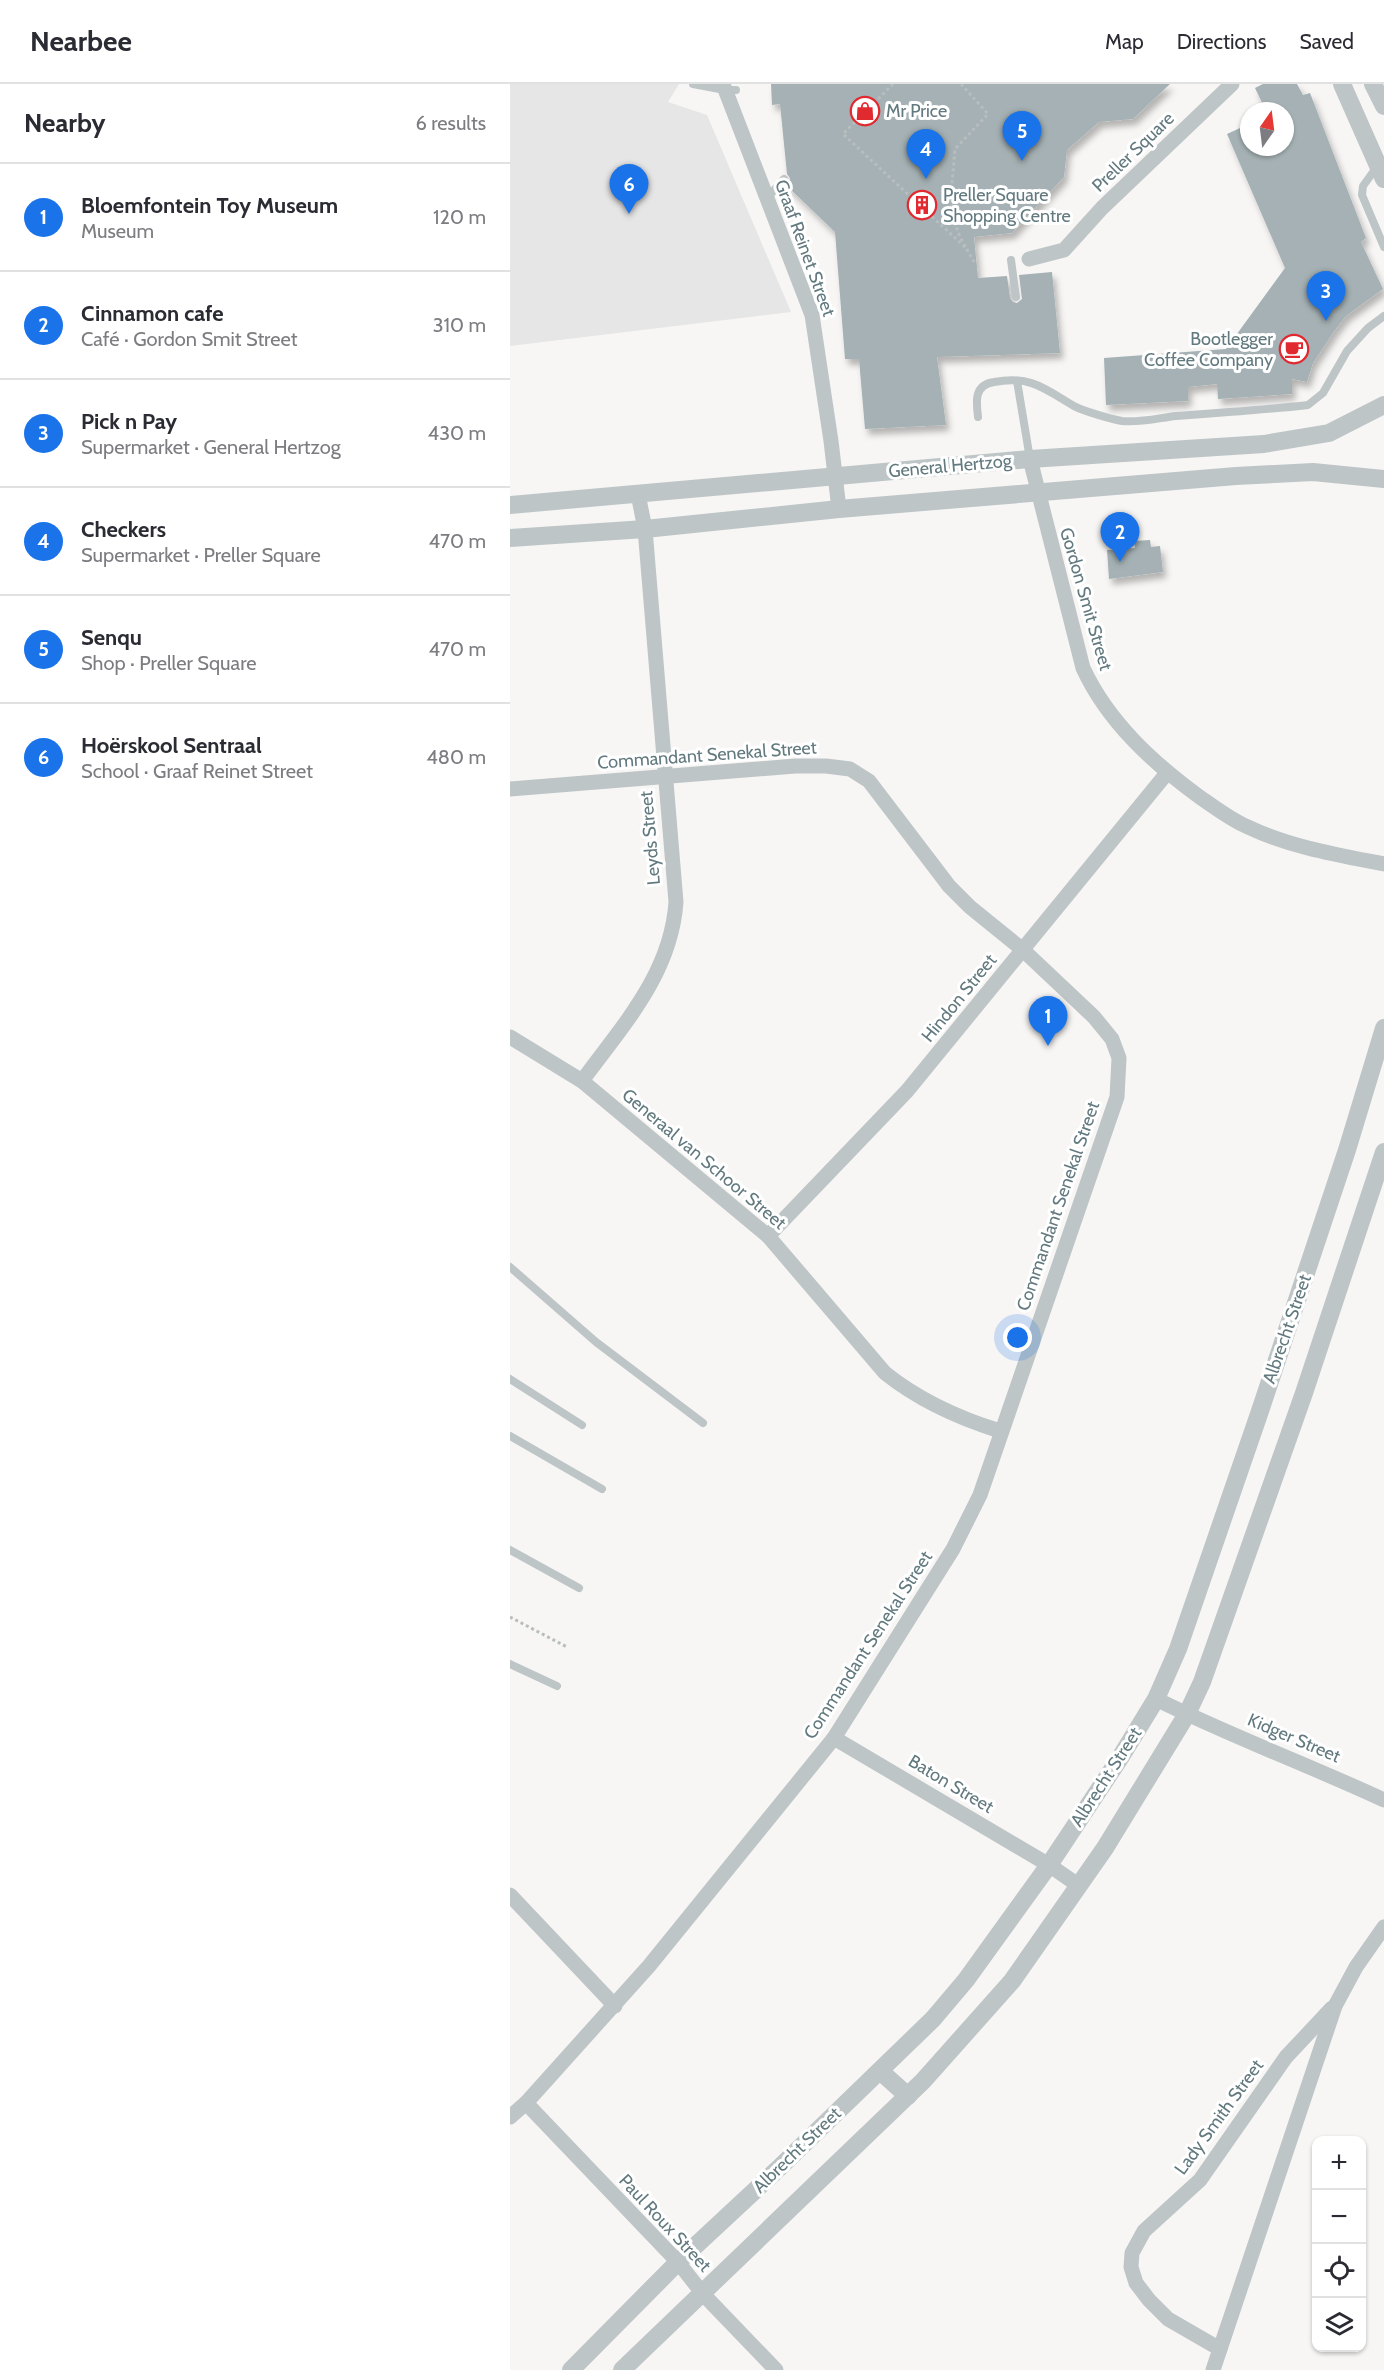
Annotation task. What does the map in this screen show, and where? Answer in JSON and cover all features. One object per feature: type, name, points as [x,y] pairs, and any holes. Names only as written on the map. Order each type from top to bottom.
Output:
[{"type":"street","name":"Preller Square","points":[[1029,259],[1064,250],[1101,208],[1232,84]]},
{"type":"street","points":[[1342,84],[1381,172]]},
{"type":"street","points":[[1373,84],[1384,106]]},
{"type":"street","name":"Graaf Reinet Street","points":[[730,87],[734,111],[812,315],[839,509]]},
{"type":"street","name":"General Hertzog","points":[[510,505],[1030,459],[1264,444],[1329,434],[1384,405]]},
{"type":"street","name":"Gordon Smit Street","points":[[1030,459],[1083,668],[1095,693],[1111,716],[1167,773],[1246,827],[1284,841],[1384,864]]},
{"type":"street","name":"General Hertzog","points":[[510,538],[645,529],[839,509],[1236,476],[1313,472],[1384,479]]},
{"type":"street","name":"Leyds Street","points":[[582,1081],[658,973],[668,949],[674,924],[676,902],[645,529],[638,494]]},
{"type":"street","name":"Commandant Senekal Street","points":[[510,789],[795,766],[850,769],[869,781],[949,886],[1095,1017],[1112,1039],[1119,1058],[1117,1097],[1093,1170],[1000,1431],[980,1495],[953,1549],[834,1738],[615,2006],[526,2103],[510,2117]]},
{"type":"street","name":"Hindon Street","points":[[768,1236],[907,1091],[1167,773]]},
{"type":"street","name":"Albrecht Street","points":[[571,2370],[678,2262],[933,2019],[966,1980],[1049,1865],[1156,1699],[1178,1649],[1259,1414],[1347,1150],[1384,1028]]},
{"type":"street","name":"Generaal van Schoor Street","points":[[510,1037],[582,1081],[768,1236],[885,1373],[906,1390],[963,1420],[1000,1431]]},
{"type":"street","name":"Albrecht Street","points":[[622,2370],[908,2096],[1012,1981],[1105,1848],[1187,1714],[1202,1682],[1304,1393],[1384,1152]]},
{"type":"street","name":"Kidger Street","points":[[1156,1699],[1384,1800]]},
{"type":"street","name":"Baton Street","points":[[834,1738],[1049,1865],[1078,1886]]},
{"type":"street","points":[[510,1895],[615,2006]]},
{"type":"street","name":"Lady Smith Street","points":[[1213,2370],[1335,2006],[1356,1967],[1384,1927]]},
{"type":"street","name":"Lady Smith Street","points":[[1220,2349],[1168,2319],[1149,2300],[1136,2283],[1131,2267],[1132,2253],[1144,2231],[1200,2180],[1286,2057],[1335,2006]]},
{"type":"street","points":[[880,2071],[908,2096]]},
{"type":"street","name":"Paul Roux Street","points":[[526,2103],[678,2262],[703,2294],[776,2370]]},
{"type":"lane","points":[[693,84],[730,87]]},
{"type":"lane","points":[[1381,172],[1363,186],[1362,195],[1384,247]]},
{"type":"lane","points":[[766,199],[784,179]]},
{"type":"lane","points":[[1011,260],[1016,297]]},
{"type":"lane","points":[[978,417],[976,398],[982,386],[992,382],[1017,381],[1042,386],[1075,406],[1122,421],[1308,405],[1323,393],[1347,351],[1368,328],[1384,316]]},
{"type":"lane","points":[[1017,381],[1030,459]]},
{"type":"lane","points":[[510,1267],[596,1342],[703,1424]]},
{"type":"lane","points":[[510,1379],[582,1425]]},
{"type":"lane","points":[[510,1436],[602,1489]]},
{"type":"lane","points":[[510,1550],[579,1588]]},
{"type":"lane","points":[[510,1664],[557,1686]]},
{"type":"path","points":[[893,84],[843,134],[967,249]]},
{"type":"path","points":[[961,84],[988,114],[955,149],[951,195],[952,216],[974,262]]},
{"type":"path","points":[[510,1617],[567,1647]]},
{"type":"shaded area","points":[[510,84],[679,84],[668,102],[707,115],[791,312],[510,346]]},
{"type":"building","name":"Preller Square Shopping Centre","points":[[771,84],[1170,84],[1133,119],[1099,122],[1067,150],[1064,177],[1012,233],[974,237],[978,278],[1007,276],[1010,298],[1013,302],[1017,303],[1022,299],[1019,275],[1052,272],[1060,353],[937,357],[946,425],[865,429],[859,359],[845,359],[835,232],[788,187],[790,178],[787,174],[780,104],[772,105]]},
{"type":"building","points":[[1263,84],[1297,84],[1303,95],[1310,93],[1366,238],[1361,242],[1383,289],[1346,316],[1313,363],[1307,382],[1292,379],[1292,394],[1218,399],[1217,384],[1188,387],[1188,401],[1106,405],[1104,358],[1226,349],[1285,268],[1227,134],[1240,128],[1240,156],[1294,156],[1294,102],[1262,102],[1255,88]]},
{"type":"building","points":[[1150,540],[1151,547],[1160,546],[1163,572],[1109,579],[1107,550],[1135,548],[1134,541]]},
{"type":"place","name":"Mr Price","points":[[865,111]]},
{"type":"place","name":"Senqu","points":[[1022,161]]},
{"type":"place","name":"Checkers","points":[[926,179]]},
{"type":"place","name":"Preller Square Shopping Centre","points":[[922,205]]},
{"type":"place","name":"Hoërskool Sentraal","points":[[629,214]]},
{"type":"place","name":"Pick n Pay","points":[[1326,321]]},
{"type":"place","name":"Bootlegger Coffee Company","points":[[1294,349]]},
{"type":"place","name":"Cinnamon cafe","points":[[1120,562]]},
{"type":"place","name":"Bloemfontein Toy Museum","points":[[1048,1046]]}]
